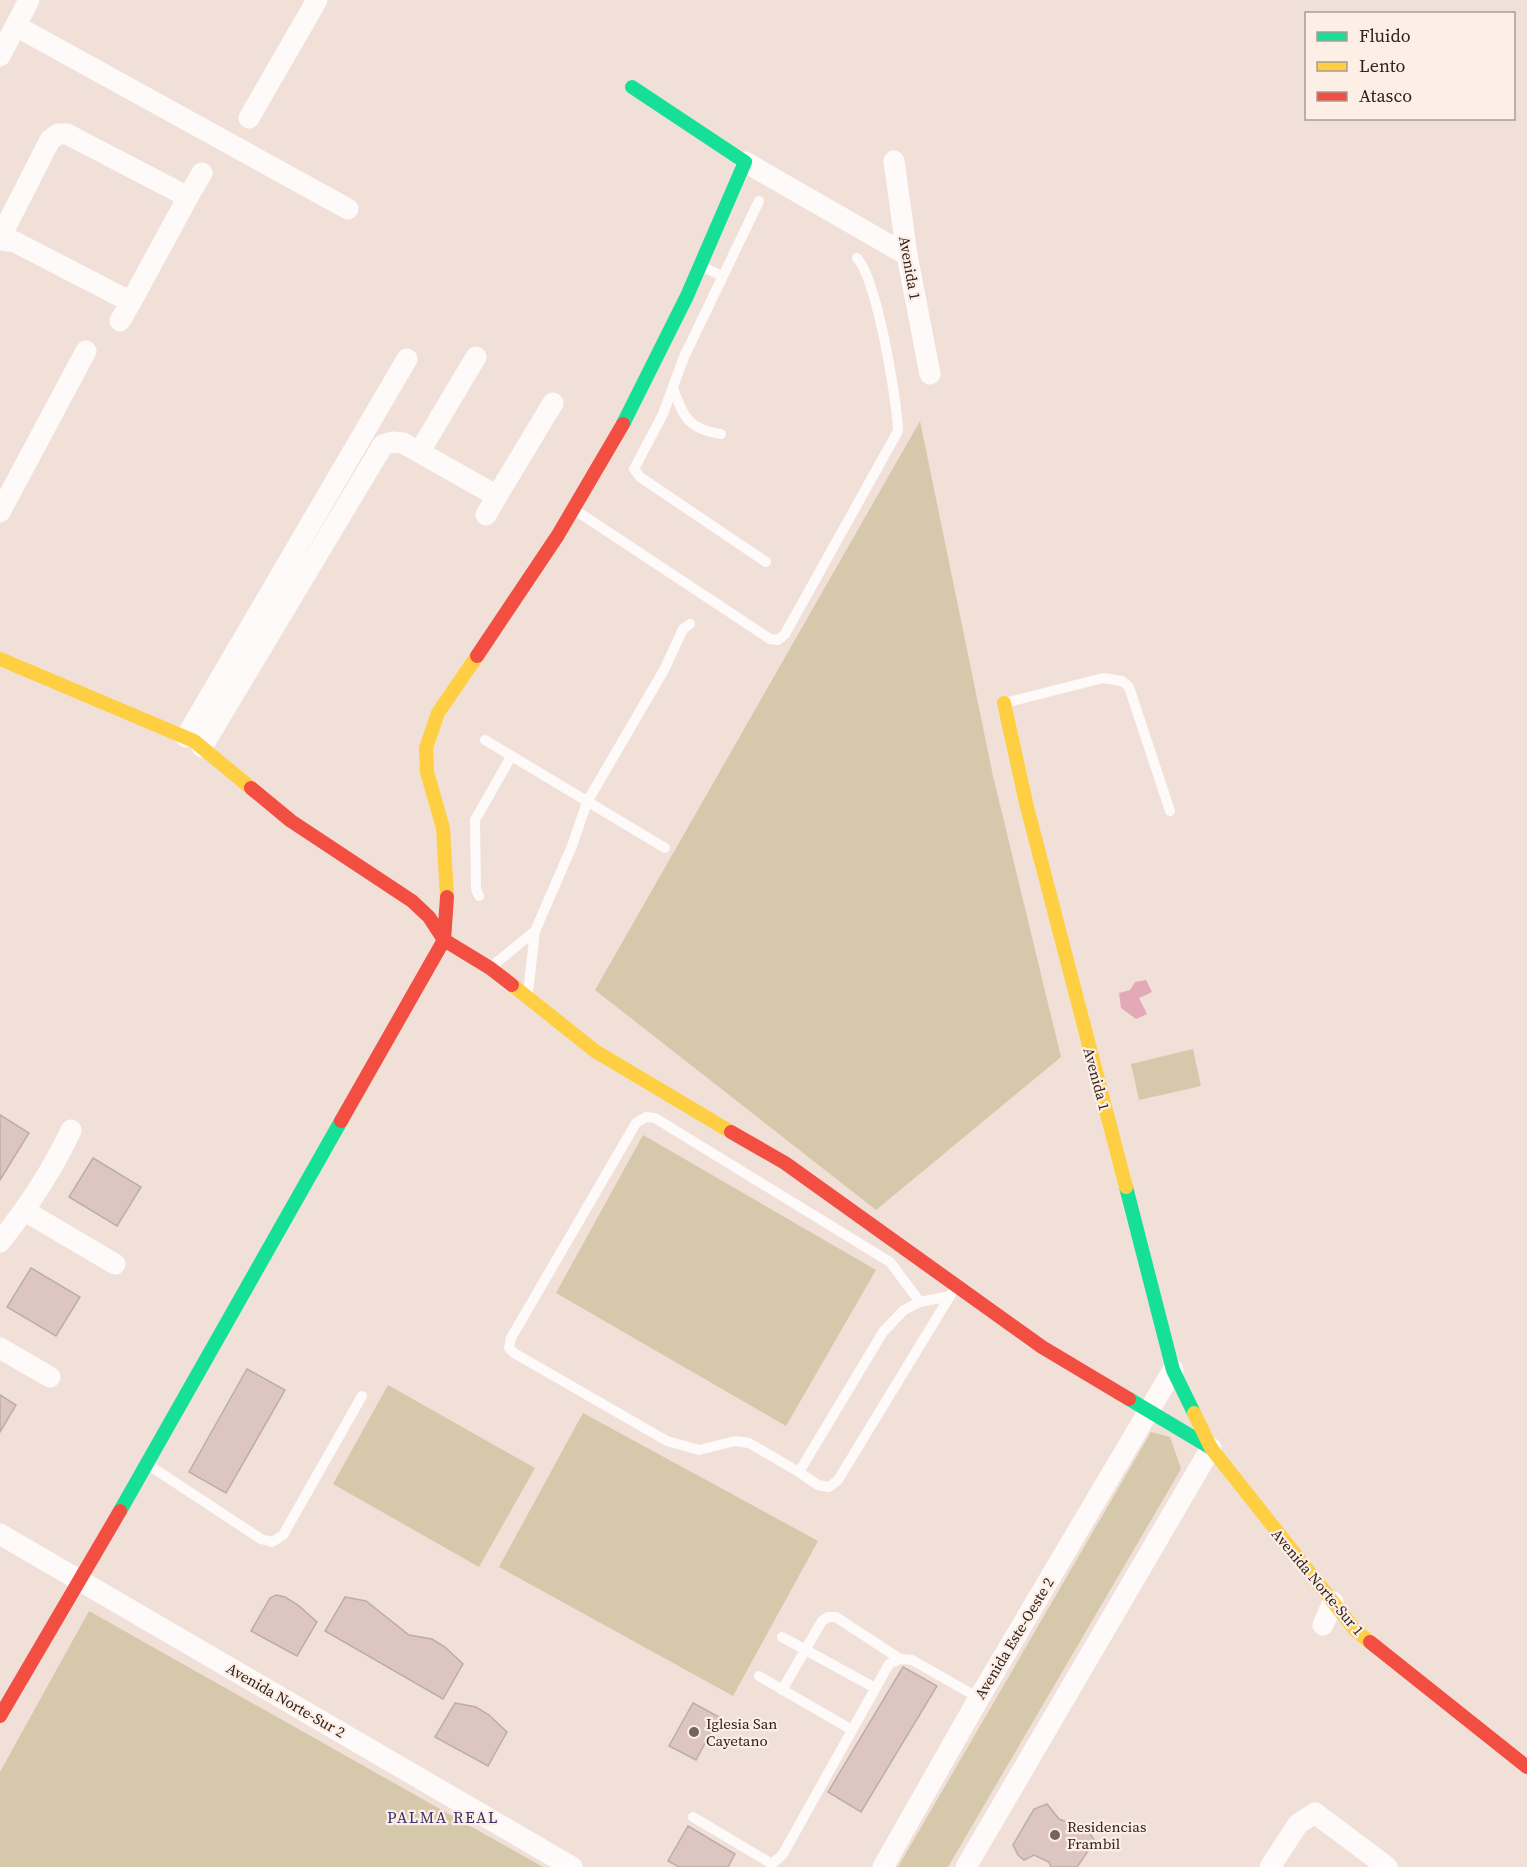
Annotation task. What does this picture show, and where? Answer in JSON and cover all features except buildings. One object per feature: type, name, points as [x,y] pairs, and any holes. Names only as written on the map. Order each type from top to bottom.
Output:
[{"type":"street","points":[[0,56],[29,0]]},
{"type":"street","points":[[249,118],[317,0]]},
{"type":"street","points":[[16,26],[348,209]]},
{"type":"street","points":[[632,87],[744,162],[907,255]]},
{"type":"street","points":[[131,302],[15,242],[0,239],[50,140],[58,134],[67,134],[188,197]]},
{"type":"street","name":"Avenida 1","points":[[894,161],[907,255],[930,374]]},
{"type":"street","points":[[0,1716],[148,1464],[444,940],[447,910],[445,849],[442,825],[423,757],[427,736],[438,713],[574,509],[633,404],[702,267],[744,162]]},
{"type":"street","points":[[120,321],[202,173]]},
{"type":"street","points":[[0,512],[86,351]]},
{"type":"street","points":[[420,451],[476,357]]},
{"type":"street","points":[[194,742],[407,359]]},
{"type":"street","points":[[486,516],[553,403]]},
{"type":"street","points":[[194,742],[383,445],[392,442],[403,443],[497,496]]},
{"type":"street","points":[[0,659],[194,742],[291,821],[412,901],[429,916],[444,940],[490,968],[612,1063],[785,1162],[954,1291],[1042,1347],[1211,1448],[966,1867]]},
{"type":"street","name":"Avenida 1","points":[[1004,703],[1026,807],[1173,1370],[1211,1448]]},
{"type":"street","points":[[0,1242],[25,1211],[55,1166],[71,1131]]},
{"type":"street","points":[[25,1211],[115,1263]]},
{"type":"street","points":[[0,1348],[50,1377]]},
{"type":"street","name":"Avenida Este-Oeste 2","points":[[883,1867],[979,1698],[1173,1370]]},
{"type":"street","name":"Avenida Norte-Sur 1","points":[[1211,1448],[1356,1631],[1527,1767]]},
{"type":"street","name":"Avenida Norte-Sur 2","points":[[0,1534],[78,1582],[572,1867]]},
{"type":"street","points":[[1323,1626],[1333,1602]]},
{"type":"street","points":[[1270,1867],[1298,1824],[1315,1813],[1387,1867]]},
{"type":"lane","points":[[759,201],[684,357],[663,414],[634,469],[640,477],[766,562]]},
{"type":"lane","points":[[574,509],[770,639],[778,640],[785,634],[898,431],[898,416],[884,338],[870,286],[857,258]]},
{"type":"lane","points":[[702,267],[723,276]]},
{"type":"lane","points":[[673,388],[682,413],[690,424],[704,432],[721,435]]},
{"type":"lane","points":[[527,998],[535,931],[572,846],[587,802],[664,670],[683,629],[690,624]]},
{"type":"lane","points":[[1004,703],[1103,678],[1122,681],[1129,687],[1170,811]]},
{"type":"lane","points":[[485,740],[665,848]]},
{"type":"lane","points":[[479,896],[476,889],[475,820],[510,757]]},
{"type":"lane","points":[[490,968],[535,931]]},
{"type":"lane","points":[[920,1302],[890,1262],[877,1253],[656,1118],[646,1118],[636,1123],[511,1338],[509,1348],[514,1353],[667,1440],[699,1450],[735,1441],[749,1443],[818,1485],[829,1487],[838,1480],[954,1291]]},
{"type":"lane","points":[[800,1472],[883,1332],[904,1310],[954,1291]]},
{"type":"lane","points":[[148,1464],[261,1539],[272,1542],[283,1535],[362,1396]]},
{"type":"lane","points":[[782,1690],[822,1621],[828,1617],[836,1617],[900,1659],[912,1660],[979,1698]]},
{"type":"lane","points":[[782,1637],[875,1688]]},
{"type":"lane","points":[[693,1817],[759,1858],[772,1864],[777,1861],[889,1664],[900,1659]]},
{"type":"lane","points":[[759,1676],[852,1730]]},
{"type":"shaded area","points":[[920,421],[993,776],[1061,1057],[876,1210],[595,990]]},
{"type":"shaded area","points":[[1146,980],[1152,992],[1139,998],[1147,1014],[1136,1019],[1121,1008],[1119,993],[1130,990],[1135,982]]},
{"type":"shaded area","points":[[1193,1049],[1201,1086],[1139,1100],[1131,1064]]},
{"type":"shaded area","points":[[643,1135],[876,1270],[786,1426],[556,1293]]},
{"type":"shaded area","points":[[388,1385],[535,1468],[479,1567],[333,1484]]},
{"type":"shaded area","points":[[583,1413],[818,1541],[733,1696],[499,1567]]},
{"type":"shaded area","points":[[1151,1432],[1170,1437],[1181,1469],[948,1867],[898,1867]]},
{"type":"shaded area","points":[[89,1611],[543,1867],[0,1867],[0,1772]]},
{"type":"traffic: fast","points":[[623,424],[687,296],[745,162],[632,87]]},
{"type":"traffic: fast","points":[[120,1511],[341,1121]]},
{"type":"traffic: fast","points":[[1126,1187],[1173,1370],[1194,1413]]},
{"type":"traffic: fast","points":[[1129,1399],[1211,1448]]},
{"type":"traffic: slow","points":[[447,897],[443,828],[427,772],[426,748],[438,713],[477,656]]},
{"type":"traffic: slow","points":[[0,659],[194,741],[251,788]]},
{"type":"traffic: slow","points":[[1004,703],[1027,807],[1126,1187]]},
{"type":"traffic: slow","points":[[512,985],[595,1051],[731,1132]]},
{"type":"traffic: slow","points":[[1194,1413],[1211,1448],[1356,1631],[1370,1642]]},
{"type":"traffic: jam","points":[[477,656],[558,535],[623,424]]},
{"type":"traffic: jam","points":[[251,788],[291,821],[412,901],[429,917],[444,940],[490,968],[512,985]]},
{"type":"traffic: jam","points":[[341,1121],[444,940],[447,897]]},
{"type":"traffic: jam","points":[[731,1132],[785,1163],[1042,1347],[1129,1399]]},
{"type":"traffic: jam","points":[[0,1716],[120,1511]]},
{"type":"traffic: jam","points":[[1370,1642],[1527,1767]]},
{"type":"place","name":"Iglesia San Cayetano","points":[[694,1732]]},
{"type":"place","name":"Residencias Frambil","points":[[1055,1835]]},
{"type":"district","name":"PALMA REAL","points":[[443,1817]]}]
